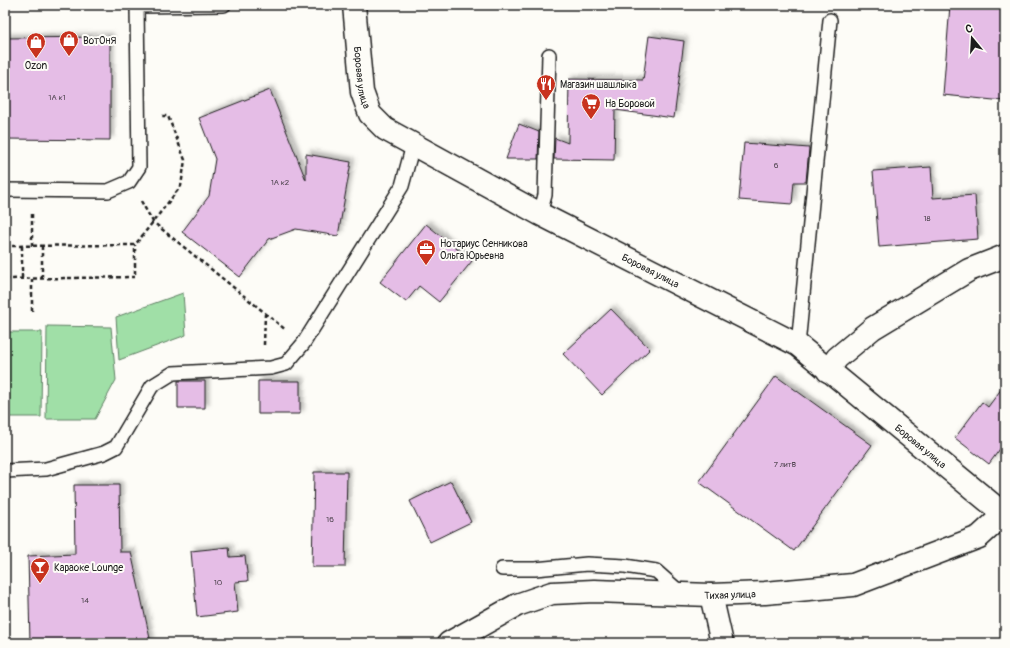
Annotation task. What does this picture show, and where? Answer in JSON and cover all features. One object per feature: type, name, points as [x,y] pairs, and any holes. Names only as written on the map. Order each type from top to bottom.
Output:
[{"type":"street","name":"Боровая улица","points":[[354,5],[362,92],[370,114],[385,129],[540,214],[798,345],[1004,515]]},
{"type":"street","points":[[828,371],[837,358],[874,328],[969,270],[1005,256]]},
{"type":"street","name":"Тихая улица","points":[[449,643],[517,606],[552,593],[594,591],[711,595],[765,593],[854,585],[979,537],[1004,515]]},
{"type":"street","points":[[711,595],[722,643]]},
{"type":"lane","points":[[5,190],[108,191],[129,182],[139,167],[137,6],[224,5]]},
{"type":"lane","points":[[798,345],[830,20]]},
{"type":"lane","points":[[540,214],[545,195],[549,55]]},
{"type":"lane","points":[[5,471],[46,469],[104,453],[116,447],[123,432],[152,386],[173,373],[203,370],[263,369],[286,364],[303,344],[402,186],[413,145]]},
{"type":"lane","points":[[502,569],[535,569],[587,564],[625,566],[656,572],[682,594]]},
{"type":"path","points":[[5,279],[135,278],[135,245],[181,186],[186,160],[168,116],[139,117]]},
{"type":"path","points":[[129,182],[153,222],[303,344]]},
{"type":"path","points":[[32,208],[32,246]]},
{"type":"path","points":[[5,246],[135,245]]},
{"type":"path","points":[[22,246],[22,278]]},
{"type":"path","points":[[42,246],[42,278]]},
{"type":"path","points":[[32,279],[32,312]]},
{"type":"path","points":[[263,369],[265,313]]},
{"type":"green space","points":[[183,293],[186,335],[119,360],[116,317]]},
{"type":"green space","points":[[47,326],[111,327],[116,380],[95,419],[46,419]]},
{"type":"green space","points":[[5,332],[42,332],[41,417],[5,417]]},
{"type":"building","points":[[950,5],[1005,5],[1004,101],[943,95]]},
{"type":"building","points":[[649,36],[684,41],[674,118],[615,110],[614,160],[554,159],[555,138],[568,143],[569,79],[643,80]]},
{"type":"building","points":[[110,37],[110,140],[5,139],[5,38]]},
{"type":"building","points":[[270,90],[306,180],[306,154],[351,162],[338,236],[296,229],[269,239],[240,277],[182,232],[209,196],[215,159],[199,118]]},
{"type":"building","points":[[519,124],[539,132],[538,159],[506,159]]},
{"type":"building","points":[[744,143],[809,148],[806,182],[794,182],[792,204],[739,200]]},
{"type":"building","points":[[931,167],[933,198],[975,195],[978,239],[879,247],[873,171]]},
{"type":"building","points":[[426,224],[472,261],[439,302],[419,286],[406,302],[380,282]]},
{"type":"building","points":[[611,309],[650,349],[602,395],[563,354]]},
{"type":"building","points":[[776,376],[872,445],[794,551],[699,482]]},
{"type":"building","points":[[178,381],[205,381],[205,408],[178,408]]},
{"type":"building","points":[[258,381],[300,381],[300,414],[258,414]]},
{"type":"building","points":[[1005,384],[1005,442],[989,464],[955,438],[982,402],[988,407]]},
{"type":"building","points":[[314,472],[347,472],[345,567],[312,567]]},
{"type":"building","points":[[451,481],[471,522],[430,542],[410,501]]},
{"type":"building","points":[[74,485],[119,485],[120,552],[131,552],[151,643],[30,643],[28,556],[75,554]]},
{"type":"building","points":[[229,547],[230,557],[245,556],[248,581],[235,582],[238,612],[197,617],[191,551]]},
{"type":"place","name":"ВотОнЯ","points":[[69,57]]},
{"type":"place","name":"Ozon","points":[[36,59]]},
{"type":"place","name":"Магазин шашлыка","points":[[546,101]]},
{"type":"place","name":"На Боровой","points":[[591,120]]},
{"type":"place","name":"Нотариус Сенникова Ольга Юрьевна","points":[[426,266]]},
{"type":"place","name":"Караоке Lounge","points":[[40,584]]}]
